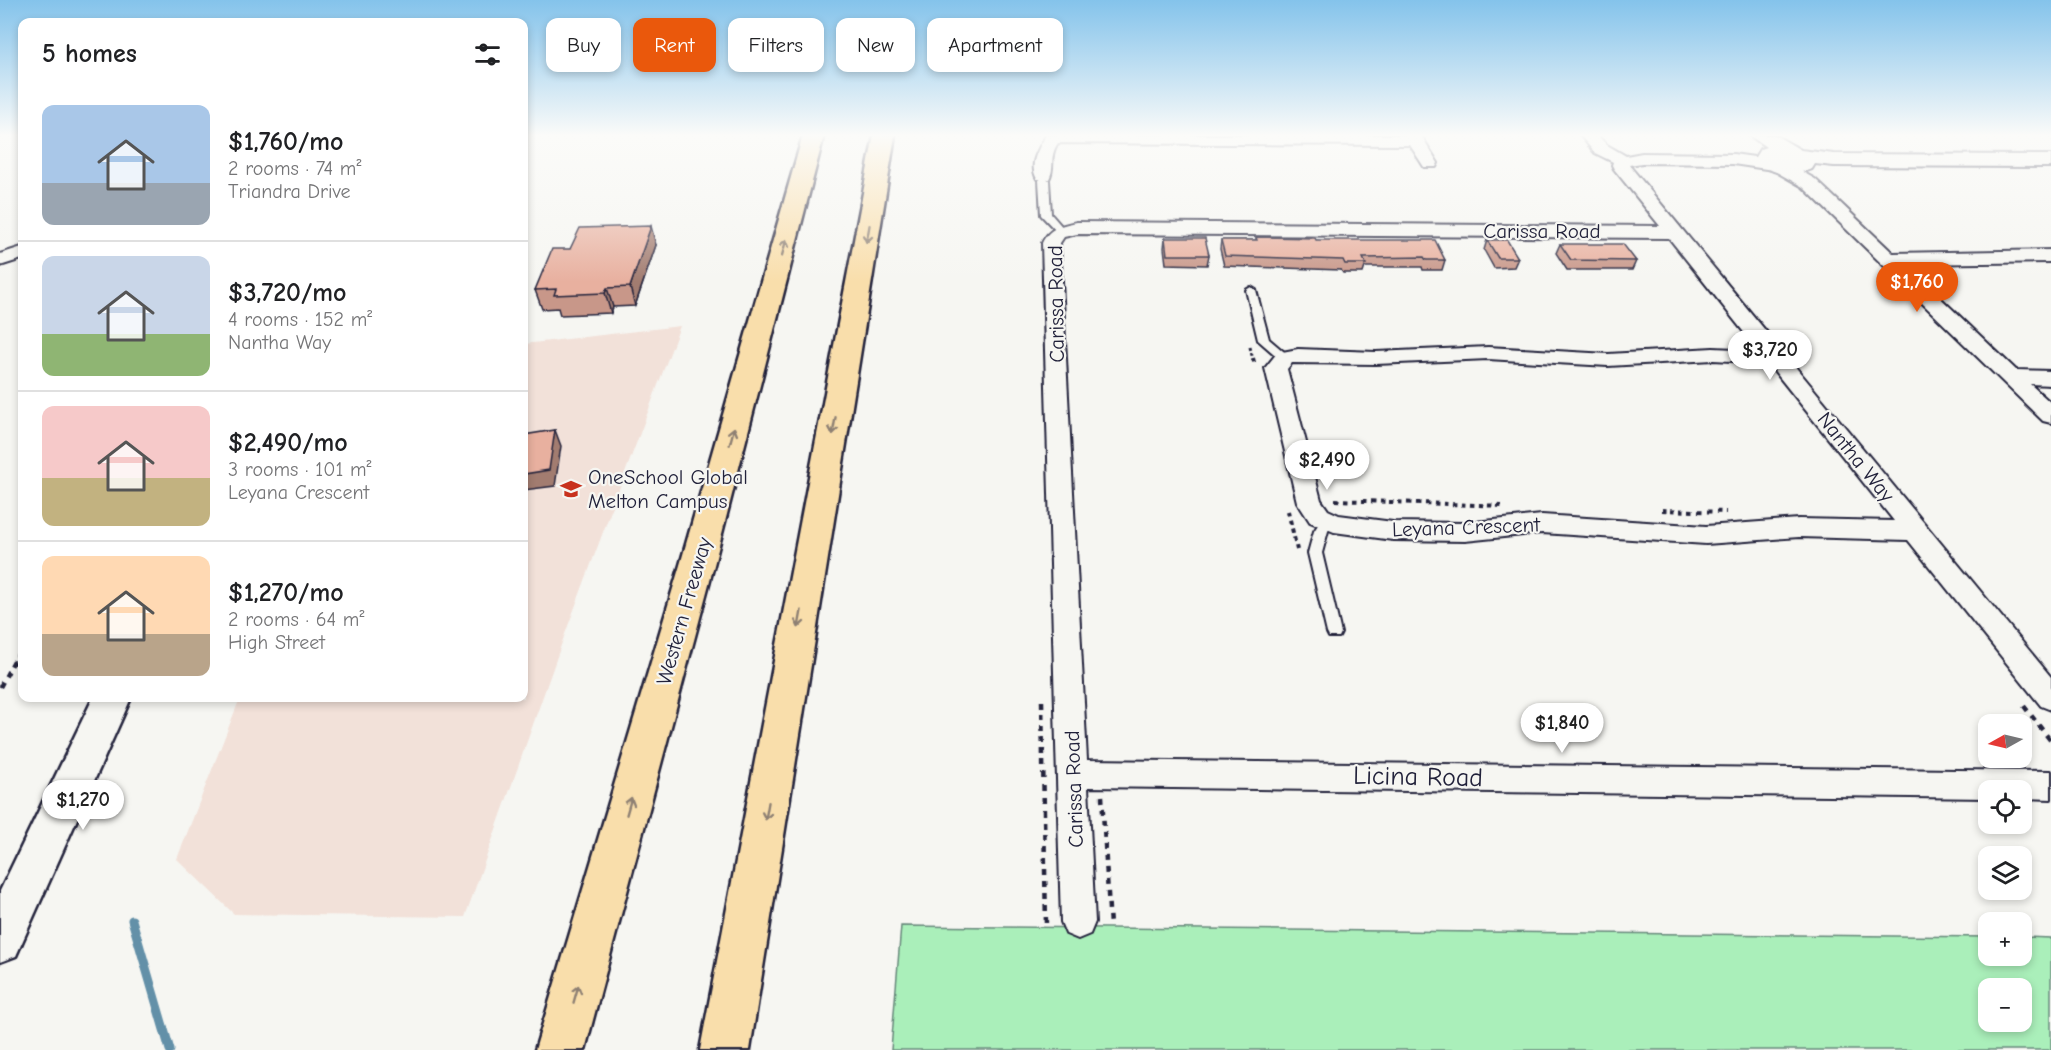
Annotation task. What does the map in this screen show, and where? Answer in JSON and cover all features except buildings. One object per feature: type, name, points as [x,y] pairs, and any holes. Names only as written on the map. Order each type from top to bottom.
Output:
[{"type":"highway","name":"Western Freeway","points":[[560,1050],[700,554],[801,184]]},
{"type":"highway","points":[[725,1050],[876,184]]},
{"type":"main road","points":[[0,940],[110,702]]},
{"type":"street","name":"Nantha Way","points":[[1635,184],[2051,698]]},
{"type":"street","points":[[1809,184],[2051,416]]},
{"type":"street","name":"Carissa Road","points":[[1078,922],[1087,774],[1051,243],[1053,237],[1077,228],[1675,232]]},
{"type":"street","points":[[0,260],[18,254]]},
{"type":"street","points":[[1887,259],[2051,256]]},
{"type":"street","points":[[1328,520],[1314,511],[1305,489],[1277,378],[1276,368],[1285,358],[1298,355],[1376,358],[1462,353],[1608,360],[1696,354],[1776,357]]},
{"type":"street","points":[[2010,376],[2051,378]]},
{"type":"street","name":"Leyana Crescent","points":[[1328,520],[1347,526],[1432,533],[1542,524],[1706,535],[1799,528],[1916,531]]},
{"type":"street","name":"Licina Road","points":[[1087,774],[2051,785]]},
{"type":"lane","points":[[1044,184],[1045,211],[1049,220],[1062,232]]},
{"type":"lane","points":[[1251,290],[1264,340],[1285,358]]},
{"type":"lane","points":[[1328,520],[1321,531],[1315,553],[1334,633]]},
{"type":"path","points":[[0,687],[18,654]]},
{"type":"path","points":[[1087,774],[1110,926]]},
{"type":"shaded area","name":"OneSchool Global Melton Campus","points":[[680,326],[565,634],[465,917],[234,914],[177,859],[238,702],[528,702],[528,344]]},
{"type":"green space","points":[[901,926],[1978,937],[1978,966],[2032,966],[2032,937],[2051,938],[2051,1050],[891,1050]]},
{"type":"waterway","points":[[132,920],[170,1050]]},
{"type":"place","name":"OneSchool Global Melton Campus","points":[[571,489]]}]
